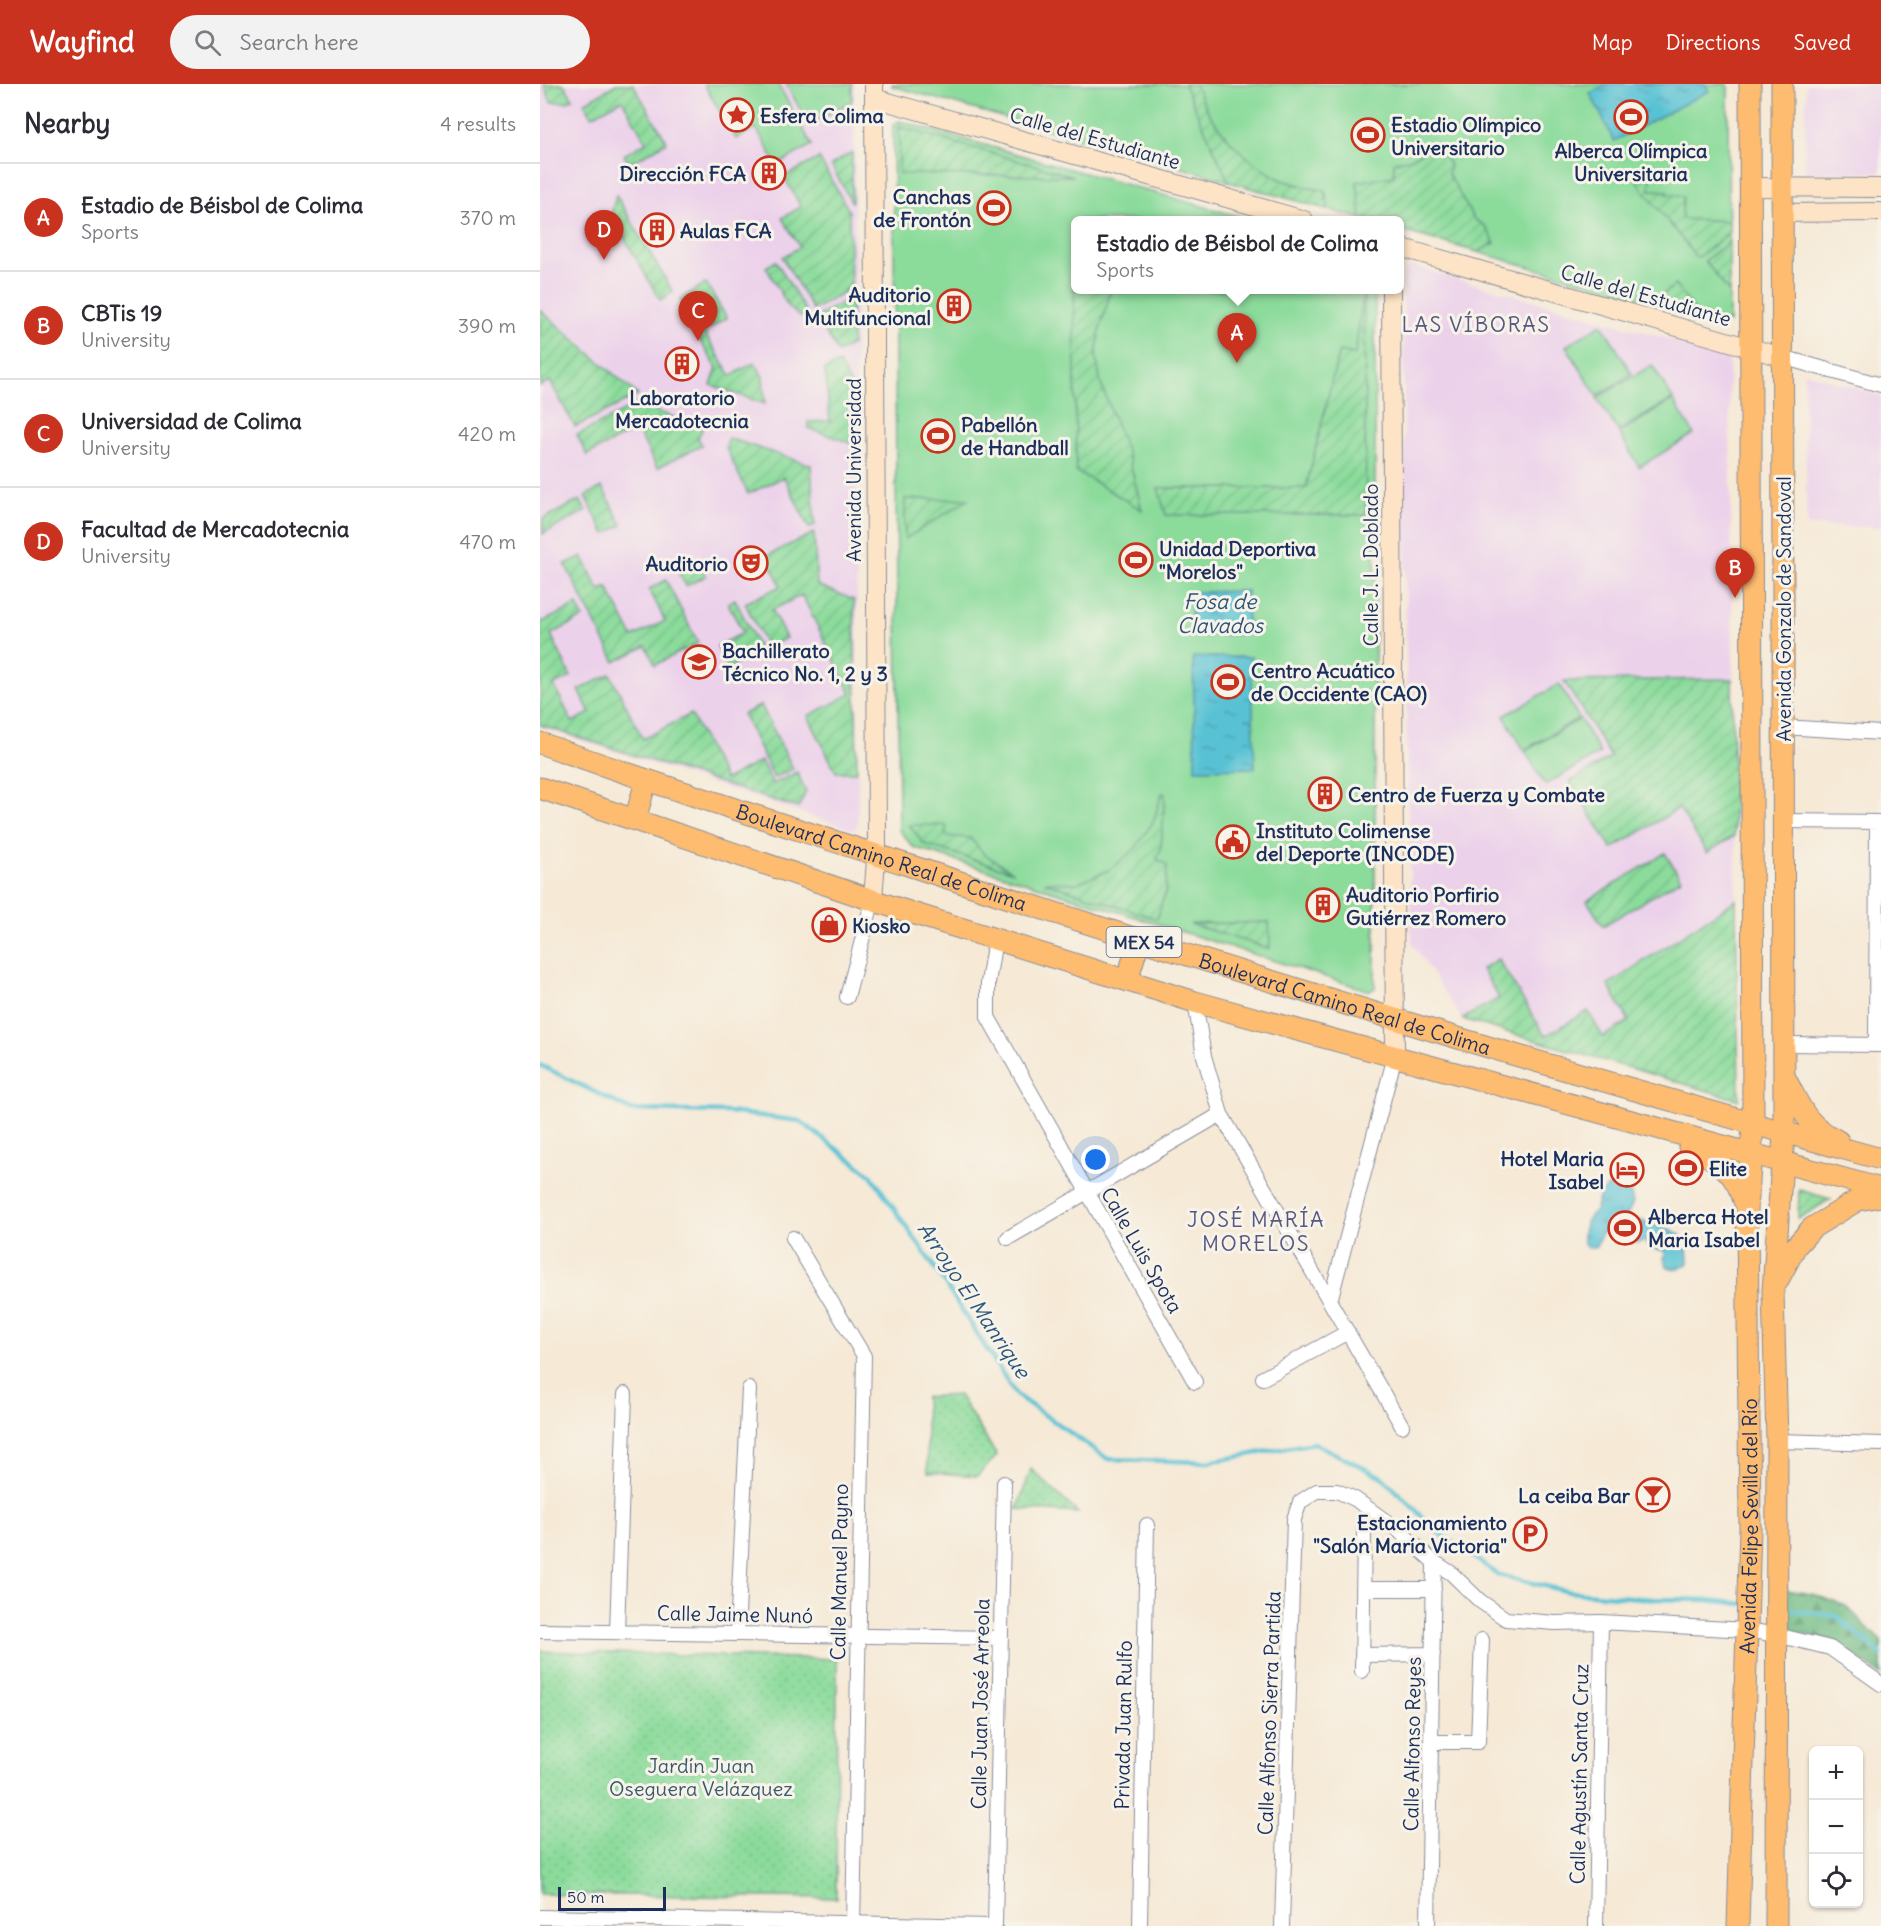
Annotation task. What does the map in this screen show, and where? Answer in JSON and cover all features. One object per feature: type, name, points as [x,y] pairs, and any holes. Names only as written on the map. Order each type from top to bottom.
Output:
[{"type":"main road","name":"Avenida Gonzalo de Sandoval","points":[[1750,84],[1753,1125]]},
{"type":"main road","name":"Avenida Gonzalo de Sandoval","points":[[1782,84],[1784,1134]]},
{"type":"main road","points":[[1751,603],[1783,605]]},
{"type":"main road","name":"Boulevard Camino Real de Colima","points":[[540,743],[646,781],[1139,941],[1395,1020],[1784,1134],[1880,1159]]},
{"type":"main road","points":[[635,820],[646,781]]},
{"type":"main road","name":"Boulevard Camino Real de Colima","points":[[540,788],[995,939],[1195,1002],[1881,1189]]},
{"type":"main road","points":[[1752,851],[1784,850]]},
{"type":"main road","points":[[1127,980],[1139,941]]},
{"type":"main road","points":[[1784,1076],[1803,1113],[1820,1132],[1880,1159]]},
{"type":"main road","points":[[1631,1121],[1712,1156],[1739,1186],[1747,1210]]},
{"type":"main road","name":"Avenida Felipe Sevilla del Río","points":[[1738,1926],[1749,1588],[1747,1210],[1753,1125]]},
{"type":"main road","name":"Avenida Felipe Sevilla del Río","points":[[1776,1926],[1777,1441],[1773,1290],[1784,1134]]},
{"type":"main road","points":[[1773,1290],[1796,1246],[1812,1228],[1858,1200],[1881,1196]]},
{"type":"street","name":"Calle del Estudiante","points":[[874,91],[1291,216]]},
{"type":"street","name":"Avenida Universidad","points":[[873,899],[877,855],[874,91]]},
{"type":"street","points":[[1750,187],[1881,188]]},
{"type":"street","points":[[1781,213],[1881,212]]},
{"type":"street","name":"Calle del Estudiante","points":[[1404,249],[1881,385]]},
{"type":"street","name":"Calle J. L. Doblado","points":[[1391,294],[1395,1056]]},
{"type":"street","points":[[1783,727],[1881,733]]},
{"type":"street","points":[[1784,821],[1879,822],[1878,1045],[1784,1044]]},
{"type":"street","points":[[847,997],[873,899]]},
{"type":"street","name":"Calle Luis Spota","points":[[995,939],[988,983],[988,1017],[1195,1382]]},
{"type":"street","points":[[1195,1002],[1204,1056],[1221,1114],[1402,1426]]},
{"type":"street","points":[[1330,1301],[1395,1056]]},
{"type":"street","points":[[1008,1238],[1221,1114]]},
{"type":"street","name":"Calle Manuel Payno","points":[[793,1238],[864,1356],[853,1925]]},
{"type":"street","points":[[1263,1378],[1348,1332]]},
{"type":"street","points":[[737,1634],[749,1389]]},
{"type":"street","points":[[617,1632],[625,1394]]},
{"type":"street","points":[[1777,1441],[1881,1444]]},
{"type":"street","name":"Calle Juan José Arreola","points":[[995,1926],[1004,1483]]},
{"type":"street","name":"Calle Alfonso Sierra Partida","points":[[1282,1926],[1294,1519],[1300,1502],[1317,1491],[1337,1491],[1355,1499],[1398,1530],[1434,1562]]},
{"type":"street","name":"Privada Juan Rulfo","points":[[1140,1926],[1147,1525]]},
{"type":"street","points":[[1362,1671],[1364,1532]]},
{"type":"street","points":[[1434,1562],[1451,1573],[1480,1601],[1506,1619],[1555,1623],[1748,1625],[1777,1628],[1830,1648],[1881,1684]]},
{"type":"street","name":"Calle Alfonso Reyes","points":[[1428,1926],[1434,1562]]},
{"type":"street","points":[[1363,1589],[1434,1589]]},
{"type":"street","name":"Calle Agustín Santa Cruz","points":[[1596,1926],[1601,1622]]},
{"type":"street","name":"Calle Jaime Nunó","points":[[540,1630],[1001,1638]]},
{"type":"street","points":[[1431,1742],[1478,1742],[1482,1640]]},
{"type":"street","points":[[1362,1655],[1432,1654]]},
{"type":"street","points":[[540,1917],[625,1922],[990,1926]]},
{"type":"shaded area","points":[[540,84],[854,84],[858,820],[857,827],[853,830],[540,727]]},
{"type":"shaded area","points":[[1806,84],[1881,84],[1881,172],[1805,172]]},
{"type":"shaded area","points":[[1411,266],[1729,356],[1739,1100],[1462,1019],[1412,943],[1407,767],[1404,272]]},
{"type":"shaded area","points":[[1804,372],[1881,396],[1881,527],[1807,526]]},
{"type":"green space","points":[[544,84],[564,84],[573,99],[567,102],[551,102]]},
{"type":"green space","points":[[616,84],[633,84],[667,142],[629,164],[624,155],[646,142],[622,100],[592,116],[584,103]]},
{"type":"green space","points":[[704,84],[778,84],[812,145],[777,165],[756,128],[736,139]]},
{"type":"green space","points":[[786,84],[852,84],[852,101],[809,125]]},
{"type":"green space","points":[[892,84],[1728,84],[1729,323],[1404,231],[1404,216],[1352,216],[892,86]]},
{"type":"green space","points":[[1184,84],[1195,84],[1201,99],[1217,125],[1238,149],[1276,177],[1300,186],[1325,191],[1329,210],[1229,182]]},
{"type":"green space","name":"Unidad Deportiva \"Morelos\"","points":[[899,121],[1238,216],[1071,216],[1071,294],[1375,294],[1375,988],[1370,991],[913,847],[899,830],[893,125]]},
{"type":"green space","points":[[899,127],[1073,176],[899,174]]},
{"type":"green space","points":[[1437,143],[1450,165],[1448,173],[1474,219],[1485,226],[1495,243],[1478,252],[1404,231],[1404,216],[1361,216],[1357,182],[1394,176],[1394,162],[1412,158]]},
{"type":"green space","points":[[852,152],[852,203],[831,165]]},
{"type":"green space","points":[[819,158],[849,211],[851,288],[813,310],[782,257],[800,247],[782,218],[801,207],[784,177]]},
{"type":"green space","points":[[1651,171],[1650,190],[1667,191],[1667,194],[1683,196],[1682,219],[1729,221],[1729,233],[1697,258],[1637,182]]},
{"type":"green space","points":[[616,195],[673,292],[660,300],[611,215]]},
{"type":"green space","points":[[1729,242],[1729,292],[1705,261]]},
{"type":"green space","points":[[776,261],[807,313],[801,317],[789,308],[766,267]]},
{"type":"green space","points":[[706,283],[727,318],[704,332],[731,376],[755,362],[763,377],[765,404],[711,385],[717,368],[696,335],[700,332],[680,299]]},
{"type":"green space","points":[[1675,285],[1698,315],[1653,302]]},
{"type":"green space","points":[[1074,294],[1110,294],[1100,329],[1096,357],[1101,384],[1128,455],[1142,510],[1076,471]]},
{"type":"green space","points":[[1364,294],[1366,515],[1166,515],[1158,488],[1306,488],[1339,351],[1355,354]]},
{"type":"green space","points":[[851,297],[852,345],[838,353],[817,317]]},
{"type":"green space","points":[[540,310],[638,395],[575,427],[550,381],[540,386]]},
{"type":"green space","points":[[1602,324],[1632,374],[1597,396],[1566,346]]},
{"type":"green space","points":[[839,363],[853,389],[853,444],[808,428],[808,422],[830,421],[825,370]]},
{"type":"green space","points":[[1652,365],[1673,399],[1618,431],[1597,398]]},
{"type":"green space","points":[[1673,400],[1694,434],[1639,467],[1619,433]]},
{"type":"green space","points":[[637,404],[703,428],[698,438],[702,445],[657,468],[637,429],[587,455],[577,435]]},
{"type":"green space","points":[[728,438],[811,465],[815,525],[809,528],[784,477],[748,494],[726,448]]},
{"type":"green space","points":[[602,487],[622,525],[605,534],[585,496]]},
{"type":"green space","points":[[905,499],[969,499],[905,539]]},
{"type":"green space","points":[[580,500],[586,511],[543,534],[543,519]]},
{"type":"green space","points":[[814,533],[817,585],[854,600],[857,772],[836,772],[808,716],[851,694],[802,595],[772,610],[786,638],[767,648],[745,603],[781,586],[766,556]]},
{"type":"green space","points":[[582,556],[599,590],[607,587],[633,637],[665,621],[649,589],[666,580],[698,643],[655,665],[646,646],[615,662],[565,564]]},
{"type":"green space","points":[[698,560],[706,576],[686,586],[677,570]]},
{"type":"green space","points":[[735,599],[761,652],[728,668],[717,646],[743,633],[728,603]]},
{"type":"green space","points":[[577,605],[583,618],[551,634],[571,677],[554,685],[572,722],[590,713],[579,690],[610,674],[643,739],[691,714],[725,780],[761,761],[773,784],[797,772],[806,792],[798,808],[540,725],[540,623]]},
{"type":"green space","points":[[1732,679],[1734,836],[1707,853],[1679,808],[1612,849],[1570,782],[1611,757],[1564,681]]},
{"type":"green space","points":[[1559,684],[1579,718],[1524,750],[1504,716]]},
{"type":"green space","points":[[761,705],[793,769],[774,778],[743,714]]},
{"type":"green space","points":[[1580,719],[1600,753],[1545,785],[1525,751]]},
{"type":"green space","points":[[1162,793],[1165,794],[1161,848],[1157,859],[1167,865],[1166,890],[1157,919],[1044,882],[1077,883],[1109,870],[1135,849],[1153,822]]},
{"type":"green space","points":[[909,825],[946,825],[946,836],[970,838],[984,854],[1013,872],[924,844]]},
{"type":"green space","points":[[1665,853],[1681,879],[1603,926],[1587,901]]},
{"type":"green space","points":[[1736,900],[1739,1100],[1462,1019],[1499,998],[1482,969],[1498,959],[1545,1036],[1588,1011],[1603,1037],[1629,1021],[1608,985]]},
{"type":"green space","points":[[1269,922],[1270,949],[1190,924]]},
{"type":"green space","points":[[1799,1190],[1831,1199],[1798,1219]]},
{"type":"green space","points":[[959,1395],[997,1456],[977,1476],[928,1472],[925,1397]]},
{"type":"green space","points":[[1031,1469],[1078,1513],[1017,1509]]},
{"type":"green space","points":[[1787,1590],[1812,1594],[1846,1606],[1881,1641],[1881,1675],[1832,1640],[1787,1631]]},
{"type":"green space","name":"Jardín Juan Oseguera Velázquez","points":[[540,1651],[837,1659],[836,1898],[540,1894]]},
{"type":"water","name":"Alberca Olímpica Universitaria","points":[[1608,84],[1705,84],[1709,91],[1614,141],[1590,93]]},
{"type":"water","name":"Fosa de Clavados","points":[[1247,591],[1248,634],[1192,636],[1191,592]]},
{"type":"water","points":[[1193,657],[1251,657],[1255,768],[1195,769]]},
{"type":"water","name":"Alberca Hotel Maria Isabel","points":[[1612,1184],[1622,1184],[1630,1191],[1633,1202],[1627,1216],[1630,1220],[1641,1220],[1680,1235],[1686,1246],[1688,1263],[1678,1269],[1673,1269],[1667,1266],[1663,1250],[1651,1249],[1645,1241],[1637,1243],[1619,1230],[1602,1232],[1596,1247],[1587,1248],[1583,1239],[1584,1228],[1596,1210],[1601,1195]]},
{"type":"waterway","name":"Arroyo El Manrique","points":[[540,1065],[631,1110],[728,1112],[800,1121],[871,1175],[939,1274],[1016,1395],[1108,1459],[1208,1462],[1314,1443],[1382,1477],[1440,1534],[1499,1575],[1570,1592],[1743,1604]]},
{"type":"waterway","points":[[1781,1609],[1836,1616],[1881,1654]]},
{"type":"place","name":"Esfera Colima","points":[[737,115]]},
{"type":"place","name":"Alberca Olímpica Universitaria","points":[[1631,117]]},
{"type":"place","name":"Estadio Olímpico Universitario","points":[[1368,135]]},
{"type":"place","name":"Dirección FCA","points":[[769,173]]},
{"type":"place","name":"Canchas de Frontón","points":[[994,208]]},
{"type":"place","name":"Aulas FCA","points":[[657,230]]},
{"type":"place","name":"Facultad de Mercadotecnia","points":[[604,260]]},
{"type":"place","name":"Auditorio Multifuncional","points":[[954,306]]},
{"type":"place","name":"Universidad de Colima","points":[[698,341]]},
{"type":"place","name":"Estadio de Béisbol de Colima","points":[[1237,363]]},
{"type":"place","name":"Laboratorio Mercadotecnia","points":[[682,364]]},
{"type":"place","name":"Pabellón de Handball","points":[[938,436]]},
{"type":"place","name":"Unidad Deportiva \"Morelos\"","points":[[1136,560]]},
{"type":"place","name":"Auditorio","points":[[751,563]]},
{"type":"place","name":"CBTis 19","points":[[1735,598]]},
{"type":"place","name":"Bachillerato Técnico No. 1, 2 y 3","points":[[699,662]]},
{"type":"place","name":"Centro Acuático de Occidente (CAO)","points":[[1228,682]]},
{"type":"place","name":"Centro de Fuerza y Combate","points":[[1325,794]]},
{"type":"place","name":"Instituto Colimense del Deporte (INCODE)","points":[[1233,842]]},
{"type":"place","name":"Auditorio Porfirio Gutiérrez Romero","points":[[1323,905]]},
{"type":"place","name":"Kiosko","points":[[829,925]]},
{"type":"place","name":"Elite","points":[[1686,1168]]},
{"type":"place","name":"Hotel Maria Isabel","points":[[1627,1170]]},
{"type":"place","name":"Alberca Hotel Maria Isabel","points":[[1625,1228]]},
{"type":"place","name":"La ceiba Bar","points":[[1653,1495]]},
{"type":"place","name":"Estacionamiento \"Salón María Victoria\"","points":[[1530,1534]]},
{"type":"district","name":"LAS VÍBORAS","points":[[1476,324]]},
{"type":"district","name":"JOSÉ MARÍA MORELOS","points":[[1256,1231]]}]
